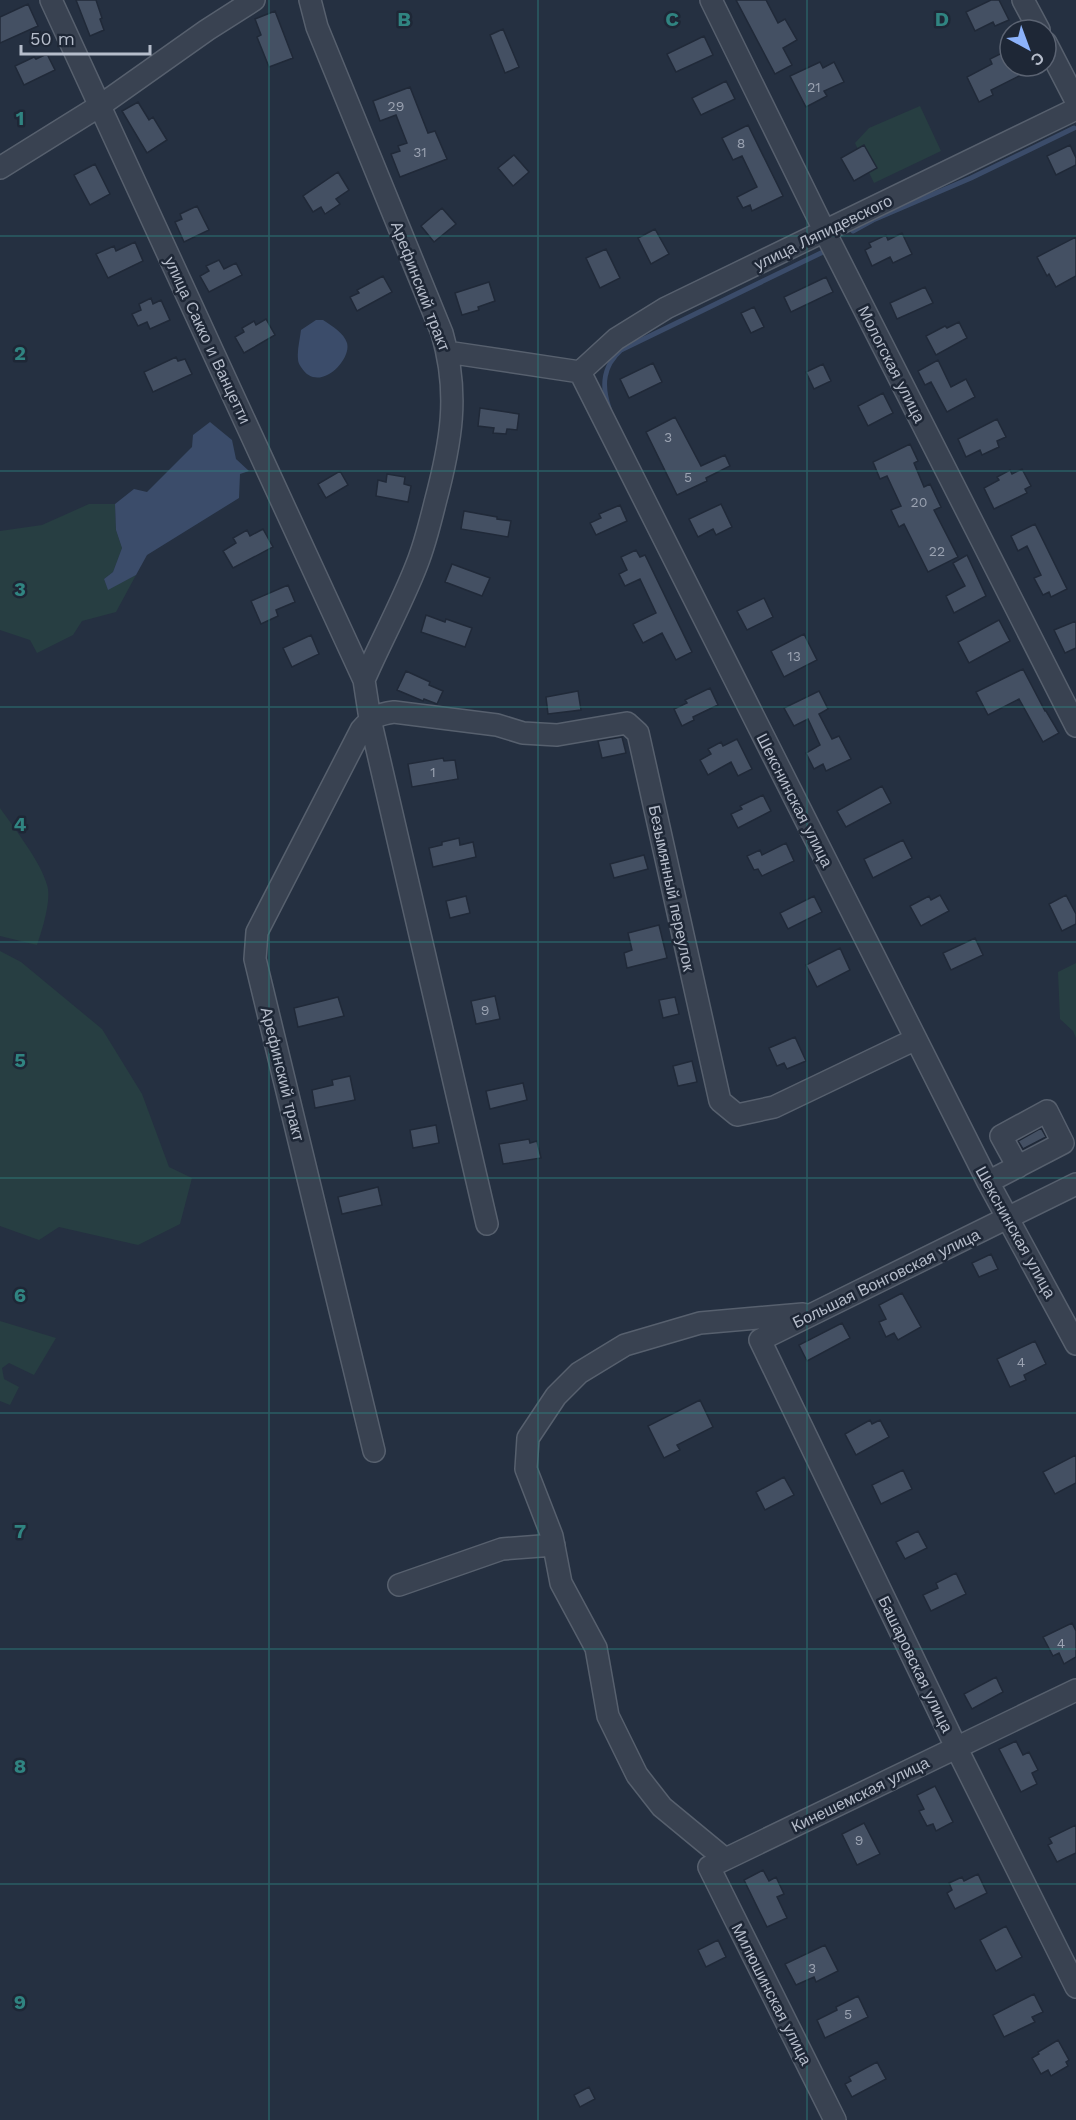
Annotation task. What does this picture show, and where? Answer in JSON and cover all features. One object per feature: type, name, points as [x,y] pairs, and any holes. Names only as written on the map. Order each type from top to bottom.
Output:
[{"type":"street","name":"улица Сакко и Ванцетти","points":[[51,0],[364,680]]},
{"type":"street","points":[[0,168],[101,105],[207,30],[254,0]]},
{"type":"street","name":"Арефинский тракт","points":[[310,0],[317,27],[442,333],[453,386],[453,411],[445,464],[417,564],[364,680]]},
{"type":"street","name":"Мологская улица","points":[[711,0],[825,232],[1076,726]]},
{"type":"street","points":[[1023,0],[1033,18]]},
{"type":"street","points":[[1058,66],[1076,100]]},
{"type":"street","name":"улица Ляпидевского","points":[[580,372],[616,339],[666,308],[1076,109]]},
{"type":"street","points":[[447,352],[580,372]]},
{"type":"street","name":"Шекснинская улица","points":[[580,372],[988,1182],[1076,1344]]},
{"type":"street","points":[[364,680],[370,719],[487,1224]]},
{"type":"street","name":"Безымянный переулок","points":[[370,719],[381,713],[394,712],[497,725],[523,733],[557,735],[627,723],[638,733],[720,1101],[737,1115],[774,1107],[916,1039]]},
{"type":"street","name":"Арефинский тракт","points":[[370,719],[361,730],[257,932],[255,959],[374,1451]]},
{"type":"street","points":[[988,1182],[1018,1167]]},
{"type":"street","name":"Большая Вонговская улица","points":[[760,1340],[1076,1184]]},
{"type":"street","points":[[717,1863],[662,1806],[636,1775],[608,1716],[596,1648],[561,1583],[554,1545],[526,1469],[528,1438],[556,1396],[579,1373],[625,1345],[700,1323],[816,1312]]},
{"type":"street","name":"Башаровская улица","points":[[760,1340],[956,1747],[1076,1987]]},
{"type":"street","points":[[399,1585],[502,1550],[554,1545]]},
{"type":"street","name":"Кинешемская улица","points":[[717,1863],[1076,1690]]},
{"type":"street","name":"Милюшинская улица","points":[[717,1863],[835,2120]]},
{"type":"green space","points":[[920,106],[941,151],[874,183],[855,143],[869,128]]},
{"type":"green space","points":[[89,504],[115,504],[116,530],[122,548],[113,572],[104,579],[108,589],[136,575],[116,612],[82,621],[73,635],[37,653],[30,640],[0,630],[0,531],[42,525]]},
{"type":"green space","points":[[0,808],[33,856],[47,885],[47,906],[37,945],[0,936]]},
{"type":"green space","points":[[0,951],[21,962],[102,1029],[142,1094],[169,1167],[192,1178],[180,1224],[138,1245],[59,1227],[39,1240],[0,1226]]},
{"type":"green space","points":[[1076,963],[1076,1038],[1073,1031],[1060,1019],[1058,972]]},
{"type":"green space","points":[[0,1321],[56,1338],[34,1375],[9,1363],[2,1368],[4,1379],[19,1387],[10,1405],[0,1401]]},
{"type":"water","points":[[316,320],[323,320],[334,327],[345,339],[347,350],[344,358],[332,372],[316,377],[308,375],[301,367],[298,362],[298,348],[301,330]]},
{"type":"water","points":[[210,422],[232,440],[236,459],[249,471],[240,474],[239,498],[147,555],[136,575],[108,590],[104,579],[113,572],[122,548],[116,530],[115,504],[134,489],[147,492],[192,447],[193,435]]},
{"type":"building","points":[[76,0],[96,0],[104,30],[90,36]]},
{"type":"building","points":[[736,0],[766,0],[778,23],[785,19],[797,40],[783,48],[792,65],[775,74]]},
{"type":"building","points":[[991,0],[999,0],[1008,18],[998,18],[998,25],[995,26],[993,22],[975,31],[966,12]]},
{"type":"building","points":[[28,4],[38,26],[0,43],[0,17]]},
{"type":"building","points":[[275,11],[293,58],[269,67],[257,37],[261,35],[255,19]]},
{"type":"building","points":[[503,29],[519,67],[505,73],[490,35]]},
{"type":"building","points":[[704,36],[713,55],[676,72],[667,54]]},
{"type":"building","points":[[47,54],[55,70],[24,85],[15,66]]},
{"type":"building","points":[[998,55],[998,78],[1015,78],[991,90],[993,95],[979,102],[967,77],[992,64],[990,59]]},
{"type":"building","points":[[820,62],[823,68],[834,62],[844,82],[824,91],[827,96],[806,107],[790,76]]},
{"type":"building","points":[[726,81],[735,99],[701,115],[692,98]]},
{"type":"building","points":[[410,87],[428,133],[435,131],[447,159],[400,177],[391,154],[400,151],[398,146],[407,143],[396,115],[380,121],[373,101]]},
{"type":"building","points":[[138,102],[149,120],[153,117],[167,140],[147,153],[122,111]]},
{"type":"building","points":[[748,125],[783,196],[752,211],[750,205],[743,208],[737,197],[757,187],[742,156],[733,160],[722,138]]},
{"type":"building","points":[[864,145],[877,168],[854,181],[841,158]]},
{"type":"building","points":[[1070,145],[1076,158],[1076,165],[1056,175],[1047,156]]},
{"type":"building","points":[[514,155],[529,172],[513,186],[498,168]]},
{"type":"building","points":[[95,164],[110,194],[90,205],[74,175]]},
{"type":"building","points":[[338,172],[349,190],[336,199],[340,204],[325,214],[321,207],[313,212],[303,196]]},
{"type":"building","points":[[197,206],[209,230],[184,242],[175,222],[182,219],[180,214]]},
{"type":"building","points":[[442,208],[456,224],[434,242],[421,226]]},
{"type":"building","points":[[655,229],[669,254],[651,264],[638,238]]},
{"type":"building","points":[[902,233],[912,254],[893,263],[890,257],[872,266],[865,250],[871,247],[869,243],[886,235],[888,240]]},
{"type":"building","points":[[1076,237],[1076,276],[1056,287],[1037,257]]},
{"type":"building","points":[[135,242],[143,261],[108,278],[96,254],[114,246],[116,251]]},
{"type":"building","points":[[606,249],[620,278],[600,288],[586,258]]},
{"type":"building","points":[[219,260],[224,269],[236,263],[242,275],[209,292],[200,276],[209,271],[206,266]]},
{"type":"building","points":[[383,276],[392,292],[357,311],[350,297],[359,293],[357,290]]},
{"type":"building","points":[[826,277],[833,292],[791,312],[784,297]]},
{"type":"building","points":[[489,282],[495,301],[478,307],[479,310],[462,315],[455,293]]},
{"type":"building","points":[[925,287],[933,303],[897,319],[890,303]]},
{"type":"building","points":[[151,298],[153,304],[161,300],[170,320],[150,329],[147,322],[138,326],[132,314],[141,310],[139,304]]},
{"type":"building","points":[[754,307],[764,327],[751,333],[741,313]]},
{"type":"building","points":[[266,319],[275,335],[244,353],[235,337],[244,332],[242,328],[254,321],[256,325]]},
{"type":"building","points":[[959,322],[967,338],[936,355],[926,336]]},
{"type":"building","points":[[176,357],[178,361],[185,359],[192,374],[153,392],[144,372]]},
{"type":"building","points":[[938,360],[951,387],[966,379],[975,397],[947,412],[931,382],[925,385],[918,371]]},
{"type":"building","points":[[653,363],[662,382],[629,398],[620,379]]},
{"type":"building","points":[[823,364],[831,381],[814,389],[806,372]]},
{"type":"building","points":[[883,393],[893,413],[868,426],[858,406]]},
{"type":"building","points":[[480,408],[519,414],[517,430],[507,429],[506,434],[493,433],[494,428],[478,426]]},
{"type":"building","points":[[675,417],[701,466],[725,455],[730,466],[706,478],[707,481],[677,495],[646,432]]},
{"type":"building","points":[[997,419],[1006,437],[997,441],[999,447],[982,455],[980,450],[966,457],[958,439]]},
{"type":"building","points":[[910,444],[918,461],[914,463],[924,487],[930,484],[941,507],[934,510],[958,557],[928,572],[904,524],[899,527],[891,510],[901,506],[887,476],[880,479],[873,462]]},
{"type":"building","points":[[1022,469],[1031,486],[1025,489],[1027,493],[994,509],[984,488],[999,480],[997,477],[1010,470],[1012,474]]},
{"type":"building","points":[[340,471],[348,485],[326,498],[318,484]]},
{"type":"building","points":[[387,474],[405,477],[404,484],[411,486],[408,502],[376,496],[378,480],[386,482]]},
{"type":"building","points":[[721,504],[732,527],[716,535],[713,529],[698,537],[689,519]]},
{"type":"building","points":[[620,505],[627,521],[596,535],[590,523],[601,518],[599,514]]},
{"type":"building","points":[[464,511],[511,521],[508,537],[461,529]]},
{"type":"building","points":[[1035,524],[1067,589],[1051,597],[1049,592],[1043,595],[1034,578],[1041,575],[1027,546],[1018,551],[1011,536]]},
{"type":"building","points":[[263,529],[273,547],[233,568],[223,551],[236,543],[233,538],[247,530],[250,536]]},
{"type":"building","points":[[636,550],[640,557],[645,555],[692,652],[676,660],[662,633],[643,643],[633,624],[656,613],[640,579],[625,586],[619,574],[627,570],[621,557]]},
{"type":"building","points":[[967,555],[986,596],[954,613],[946,596],[965,586],[953,563]]},
{"type":"building","points":[[452,564],[490,578],[482,596],[445,582]]},
{"type":"building","points":[[288,585],[295,602],[276,610],[278,616],[261,624],[251,601]]},
{"type":"building","points":[[764,598],[773,617],[747,630],[737,611]]},
{"type":"building","points":[[426,615],[472,628],[465,647],[421,632]]},
{"type":"building","points":[[999,620],[1010,641],[969,663],[958,642]]},
{"type":"building","points":[[1076,621],[1076,648],[1065,653],[1054,630]]},
{"type":"building","points":[[804,634],[817,660],[784,677],[771,651]]},
{"type":"building","points":[[311,635],[319,654],[292,667],[283,648]]},
{"type":"building","points":[[1023,669],[1059,733],[1043,742],[1019,699],[988,715],[976,692]]},
{"type":"building","points":[[406,671],[443,691],[437,704],[397,690]]},
{"type":"building","points":[[710,688],[718,705],[693,717],[694,720],[682,726],[674,709],[687,703],[685,700]]},
{"type":"building","points":[[578,691],[581,710],[548,714],[546,697]]},
{"type":"building","points":[[819,691],[828,709],[819,714],[832,739],[839,736],[851,759],[826,771],[823,764],[814,769],[806,753],[820,745],[808,719],[794,726],[784,708]]},
{"type":"building","points":[[622,737],[626,753],[602,758],[598,741]]},
{"type":"building","points":[[737,739],[752,769],[738,776],[731,762],[708,775],[700,760],[711,754],[708,749],[721,742],[723,746]]},
{"type":"building","points":[[443,758],[444,761],[455,760],[458,779],[412,787],[408,764]]},
{"type":"building","points":[[882,786],[891,803],[846,827],[837,811]]},
{"type":"building","points":[[763,795],[771,811],[738,828],[731,814],[742,809],[740,806]]},
{"type":"building","points":[[459,838],[460,845],[473,842],[476,857],[433,867],[429,848]]},
{"type":"building","points":[[903,840],[912,858],[873,878],[864,859]]},
{"type":"building","points":[[786,843],[794,861],[762,876],[758,869],[754,870],[747,856],[760,850],[762,855]]},
{"type":"building","points":[[644,855],[648,869],[614,878],[610,864]]},
{"type":"building","points":[[940,895],[949,911],[921,926],[910,906],[929,896],[931,900]]},
{"type":"building","points":[[1066,895],[1076,914],[1076,924],[1062,931],[1049,904]]},
{"type":"building","points":[[466,896],[470,913],[450,918],[446,901]]},
{"type":"building","points":[[814,896],[822,912],[788,929],[780,913]]},
{"type":"building","points":[[659,925],[667,958],[627,968],[624,953],[632,950],[628,933]]},
{"type":"building","points":[[975,938],[983,955],[951,970],[943,953]]},
{"type":"building","points":[[840,948],[850,970],[817,987],[806,965]]},
{"type":"building","points":[[495,996],[500,1019],[476,1024],[471,1001]]},
{"type":"building","points":[[338,997],[344,1016],[298,1027],[294,1008]]},
{"type":"building","points":[[675,997],[679,1014],[663,1018],[659,1000]]},
{"type":"building","points":[[795,1037],[806,1061],[787,1069],[784,1063],[777,1066],[769,1048]]},
{"type":"building","points":[[692,1061],[697,1082],[678,1086],[673,1066]]},
{"type":"building","points":[[350,1076],[355,1100],[315,1108],[312,1090],[333,1085],[332,1080]]},
{"type":"building","points":[[523,1083],[527,1100],[490,1109],[486,1091]]},
{"type":"building","points":[[436,1125],[439,1143],[413,1148],[410,1130]]},
{"type":"building","points":[[1041,1128],[1046,1137],[1023,1149],[1018,1141]]},
{"type":"building","points":[[529,1139],[530,1143],[537,1141],[541,1158],[503,1164],[499,1144]]},
{"type":"building","points":[[378,1187],[382,1205],[342,1214],[338,1197]]},
{"type":"building","points":[[991,1254],[998,1269],[979,1277],[972,1263]]},
{"type":"building","points":[[902,1293],[921,1327],[898,1340],[894,1333],[886,1337],[879,1322],[886,1319],[879,1305]]},
{"type":"building","points":[[842,1323],[850,1338],[807,1361],[799,1345]]},
{"type":"building","points":[[1035,1341],[1046,1364],[1024,1375],[1026,1380],[1010,1387],[997,1359]]},
{"type":"building","points":[[700,1400],[713,1427],[677,1445],[680,1450],[664,1458],[648,1426]]},
{"type":"building","points":[[870,1420],[872,1424],[880,1420],[889,1437],[856,1455],[845,1434]]},
{"type":"building","points":[[1076,1455],[1076,1483],[1055,1494],[1043,1472]]},
{"type":"building","points":[[903,1470],[912,1489],[881,1504],[872,1485]]},
{"type":"building","points":[[784,1477],[794,1495],[765,1510],[756,1492]]},
{"type":"building","points":[[918,1531],[927,1548],[905,1559],[896,1542]]},
{"type":"building","points":[[956,1573],[966,1594],[931,1611],[923,1595],[938,1588],[936,1583]]},
{"type":"building","points":[[1072,1623],[1076,1631],[1076,1657],[1064,1664],[1059,1653],[1053,1656],[1043,1637]]},
{"type":"building","points":[[996,1677],[1003,1692],[972,1709],[964,1694]]},
{"type":"building","points":[[1016,1741],[1023,1755],[1029,1752],[1038,1770],[1032,1773],[1037,1784],[1021,1792],[999,1749]]},
{"type":"building","points":[[935,1786],[953,1822],[936,1831],[933,1824],[927,1826],[919,1811],[924,1809],[917,1795]]},
{"type":"building","points":[[864,1823],[880,1854],[857,1865],[842,1834]]},
{"type":"building","points":[[1076,1825],[1076,1853],[1057,1862],[1048,1845],[1052,1843],[1049,1838]]},
{"type":"building","points":[[763,1870],[769,1881],[776,1877],[784,1894],[777,1897],[787,1918],[767,1927],[744,1880]]},
{"type":"building","points":[[978,1874],[987,1893],[955,1909],[947,1893],[952,1890],[949,1883],[962,1877],[964,1881]]},
{"type":"building","points":[[1006,1926],[1022,1957],[996,1971],[980,1940]]},
{"type":"building","points":[[718,1940],[726,1957],[706,1967],[698,1950]]},
{"type":"building","points":[[825,1945],[838,1971],[816,1982],[814,1977],[796,1985],[785,1964]]},
{"type":"building","points":[[1034,1994],[1043,2012],[1032,2017],[1035,2022],[1004,2037],[993,2015]]},
{"type":"building","points":[[858,1996],[868,2017],[825,2038],[817,2020]]},
{"type":"building","points":[[1058,2040],[1069,2060],[1066,2062],[1068,2066],[1051,2076],[1048,2070],[1041,2074],[1032,2058]]},
{"type":"building","points":[[877,2062],[886,2079],[852,2097],[845,2084],[851,2081],[849,2077]]},
{"type":"building","points":[[589,2087],[595,2099],[580,2107],[574,2095]]},
{"type":"waterway","points":[[853,231],[873,220],[971,178],[1074,128]]},
{"type":"waterway","points":[[609,408],[605,391],[605,376],[610,363],[621,350],[823,252]]}]
